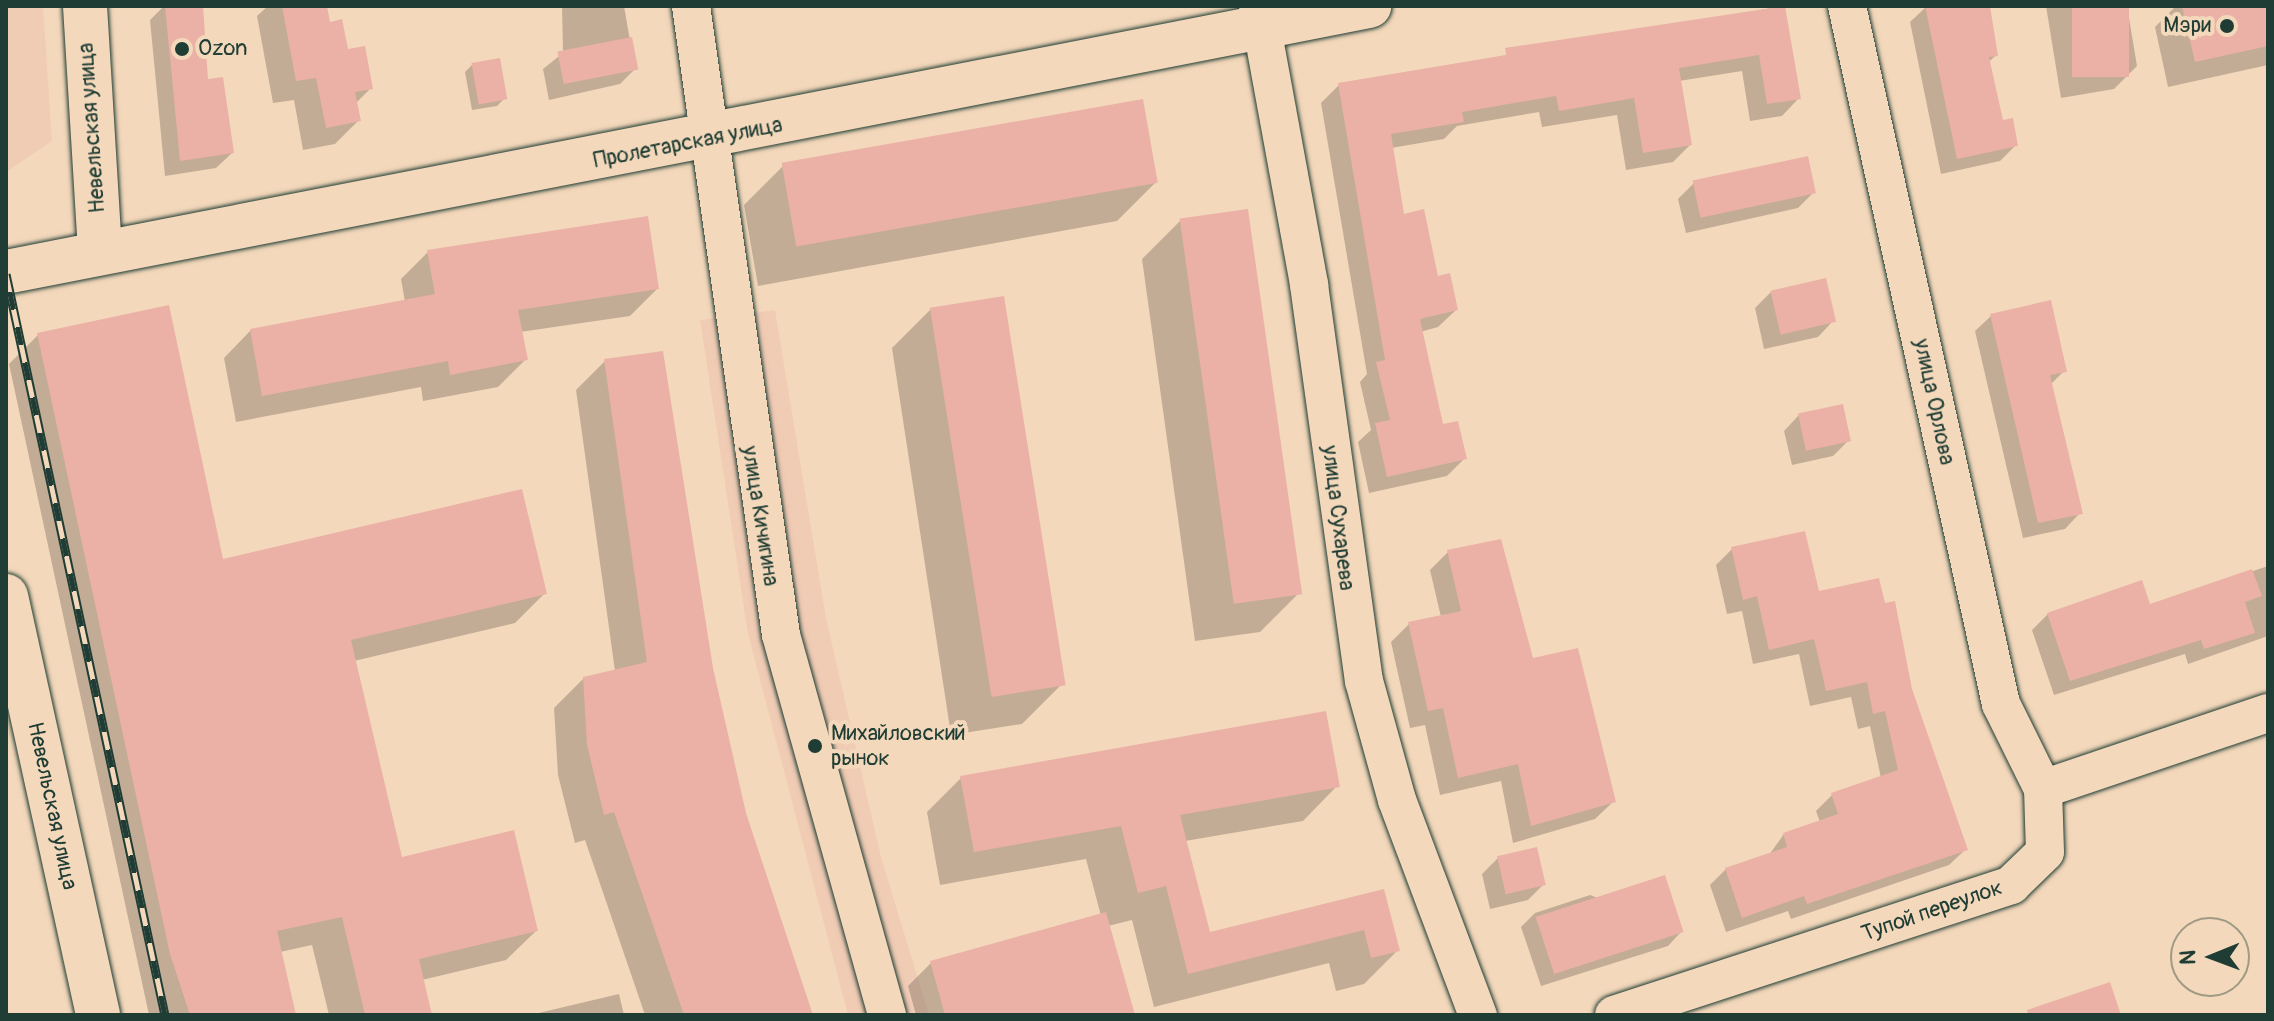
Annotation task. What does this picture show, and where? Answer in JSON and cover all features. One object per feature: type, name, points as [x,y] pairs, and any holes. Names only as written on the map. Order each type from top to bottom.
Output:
[{"type":"main road","name":"Невельская улица","points":[[85,6],[100,251]]},
{"type":"main road","name":"Пролетарская улица","points":[[6,272],[100,251],[705,140],[1261,15],[1369,6]]},
{"type":"main road","name":"Невельская улица","points":[[6,596],[98,1015]]},
{"type":"street","name":"улица Кичигина","points":[[691,6],[705,140],[781,635],[887,1015]]},
{"type":"street","name":"улица Орлова","points":[[1847,6],[2001,704],[2043,789]]},
{"type":"street","name":"улица Сухарева","points":[[1261,15],[1309,285],[1355,638],[1397,800],[1478,1015]]},
{"type":"street","points":[[2043,789],[2268,713]]},
{"type":"street","name":"Тупой переулок","points":[[1614,1015],[2011,885],[2045,852],[2043,789]]},
{"type":"shaded area","points":[[6,6],[43,6],[52,141],[6,172]]},
{"type":"shaded area","name":"Михайловский рынок","points":[[775,310],[826,618],[881,857],[929,1015],[848,1015],[748,634],[700,320]]},
{"type":"building","points":[[165,6],[203,6],[208,79],[223,77],[234,153],[180,161]]},
{"type":"building","points":[[282,6],[327,6],[330,22],[342,19],[348,49],[365,46],[373,89],[355,92],[361,121],[326,128],[316,78],[296,81]]},
{"type":"building","points":[[1785,6],[1801,99],[1767,104],[1759,55],[1679,68],[1692,145],[1643,153],[1634,98],[1559,111],[1556,96],[1462,112],[1464,122],[1391,134],[1404,214],[1424,209],[1438,276],[1450,273],[1458,310],[1420,319],[1443,424],[1458,421],[1467,459],[1387,477],[1375,423],[1390,420],[1376,362],[1385,360],[1338,83],[1506,55],[1505,48]]},
{"type":"building","points":[[1925,6],[1990,6],[1998,56],[1989,57],[2003,120],[2013,118],[2018,146],[1957,159]]},
{"type":"building","points":[[2072,6],[2129,6],[2129,77],[2072,77]]},
{"type":"building","name":"Мэри","points":[[2182,6],[2268,6],[2268,46],[2195,62]]},
{"type":"building","points":[[632,37],[638,69],[564,84],[557,52]]},
{"type":"building","points":[[500,58],[507,99],[479,104],[471,63]]},
{"type":"building","points":[[1143,99],[1158,183],[796,246],[782,163]]},
{"type":"building","points":[[1808,156],[1816,193],[1700,218],[1693,181]]},
{"type":"building","points":[[1248,209],[1302,594],[1234,604],[1180,219]]},
{"type":"building","points":[[648,216],[659,289],[518,310],[528,360],[450,375],[448,361],[262,396],[250,329],[435,294],[427,250]]},
{"type":"building","points":[[1826,278],[1836,322],[1781,335],[1770,291]]},
{"type":"building","points":[[1004,296],[1066,685],[992,697],[930,308]]},
{"type":"building","points":[[2051,300],[2067,372],[2050,375],[2083,514],[2038,523],[1990,314]]},
{"type":"building","points":[[169,305],[223,559],[522,489],[547,594],[351,640],[402,857],[514,830],[538,931],[419,959],[432,1015],[365,1015],[342,917],[277,931],[296,1015],[190,1015],[170,954],[37,333]]},
{"type":"building","points":[[663,351],[713,668],[746,813],[813,1015],[684,1015],[614,812],[604,815],[587,745],[583,677],[647,662],[604,359]]},
{"type":"building","points":[[1843,404],[1851,441],[1806,451],[1798,414]]},
{"type":"building","points":[[1805,531],[1819,591],[1879,578],[1885,603],[1895,601],[1912,689],[1968,850],[1807,904],[1804,896],[1742,918],[1725,868],[1787,847],[1783,833],[1838,814],[1831,793],[1898,770],[1885,711],[1873,714],[1867,682],[1826,691],[1814,639],[1769,650],[1757,596],[1743,600],[1731,547]]},
{"type":"building","points":[[1501,539],[1533,658],[1578,648],[1616,802],[1531,826],[1518,764],[1458,778],[1443,708],[1428,711],[1408,622],[1461,611],[1447,550]]},
{"type":"building","points":[[2252,569],[2262,596],[2245,602],[2255,633],[2204,649],[2201,640],[2070,681],[2047,613],[2142,580],[2150,604]]},
{"type":"building","points":[[1326,711],[1340,787],[1180,815],[1210,932],[1384,889],[1400,951],[1371,958],[1364,930],[1188,974],[1166,886],[1138,893],[1121,826],[974,852],[960,776]]},
{"type":"building","points":[[1537,847],[1546,885],[1506,894],[1497,856]]},
{"type":"building","points":[[1665,875],[1684,932],[1554,974],[1536,917]]},
{"type":"building","points":[[1106,912],[1135,1015],[945,1015],[930,961]]},
{"type":"building","points":[[2110,982],[2121,1015],[2028,1015],[2027,1010]]},
{"type":"railway","points":[[6,274],[165,1015]]},
{"type":"place","name":"Мэри","points":[[2227,26]]},
{"type":"place","name":"Ozon","points":[[182,49]]},
{"type":"place","name":"Михайловский рынок","points":[[815,746]]}]
